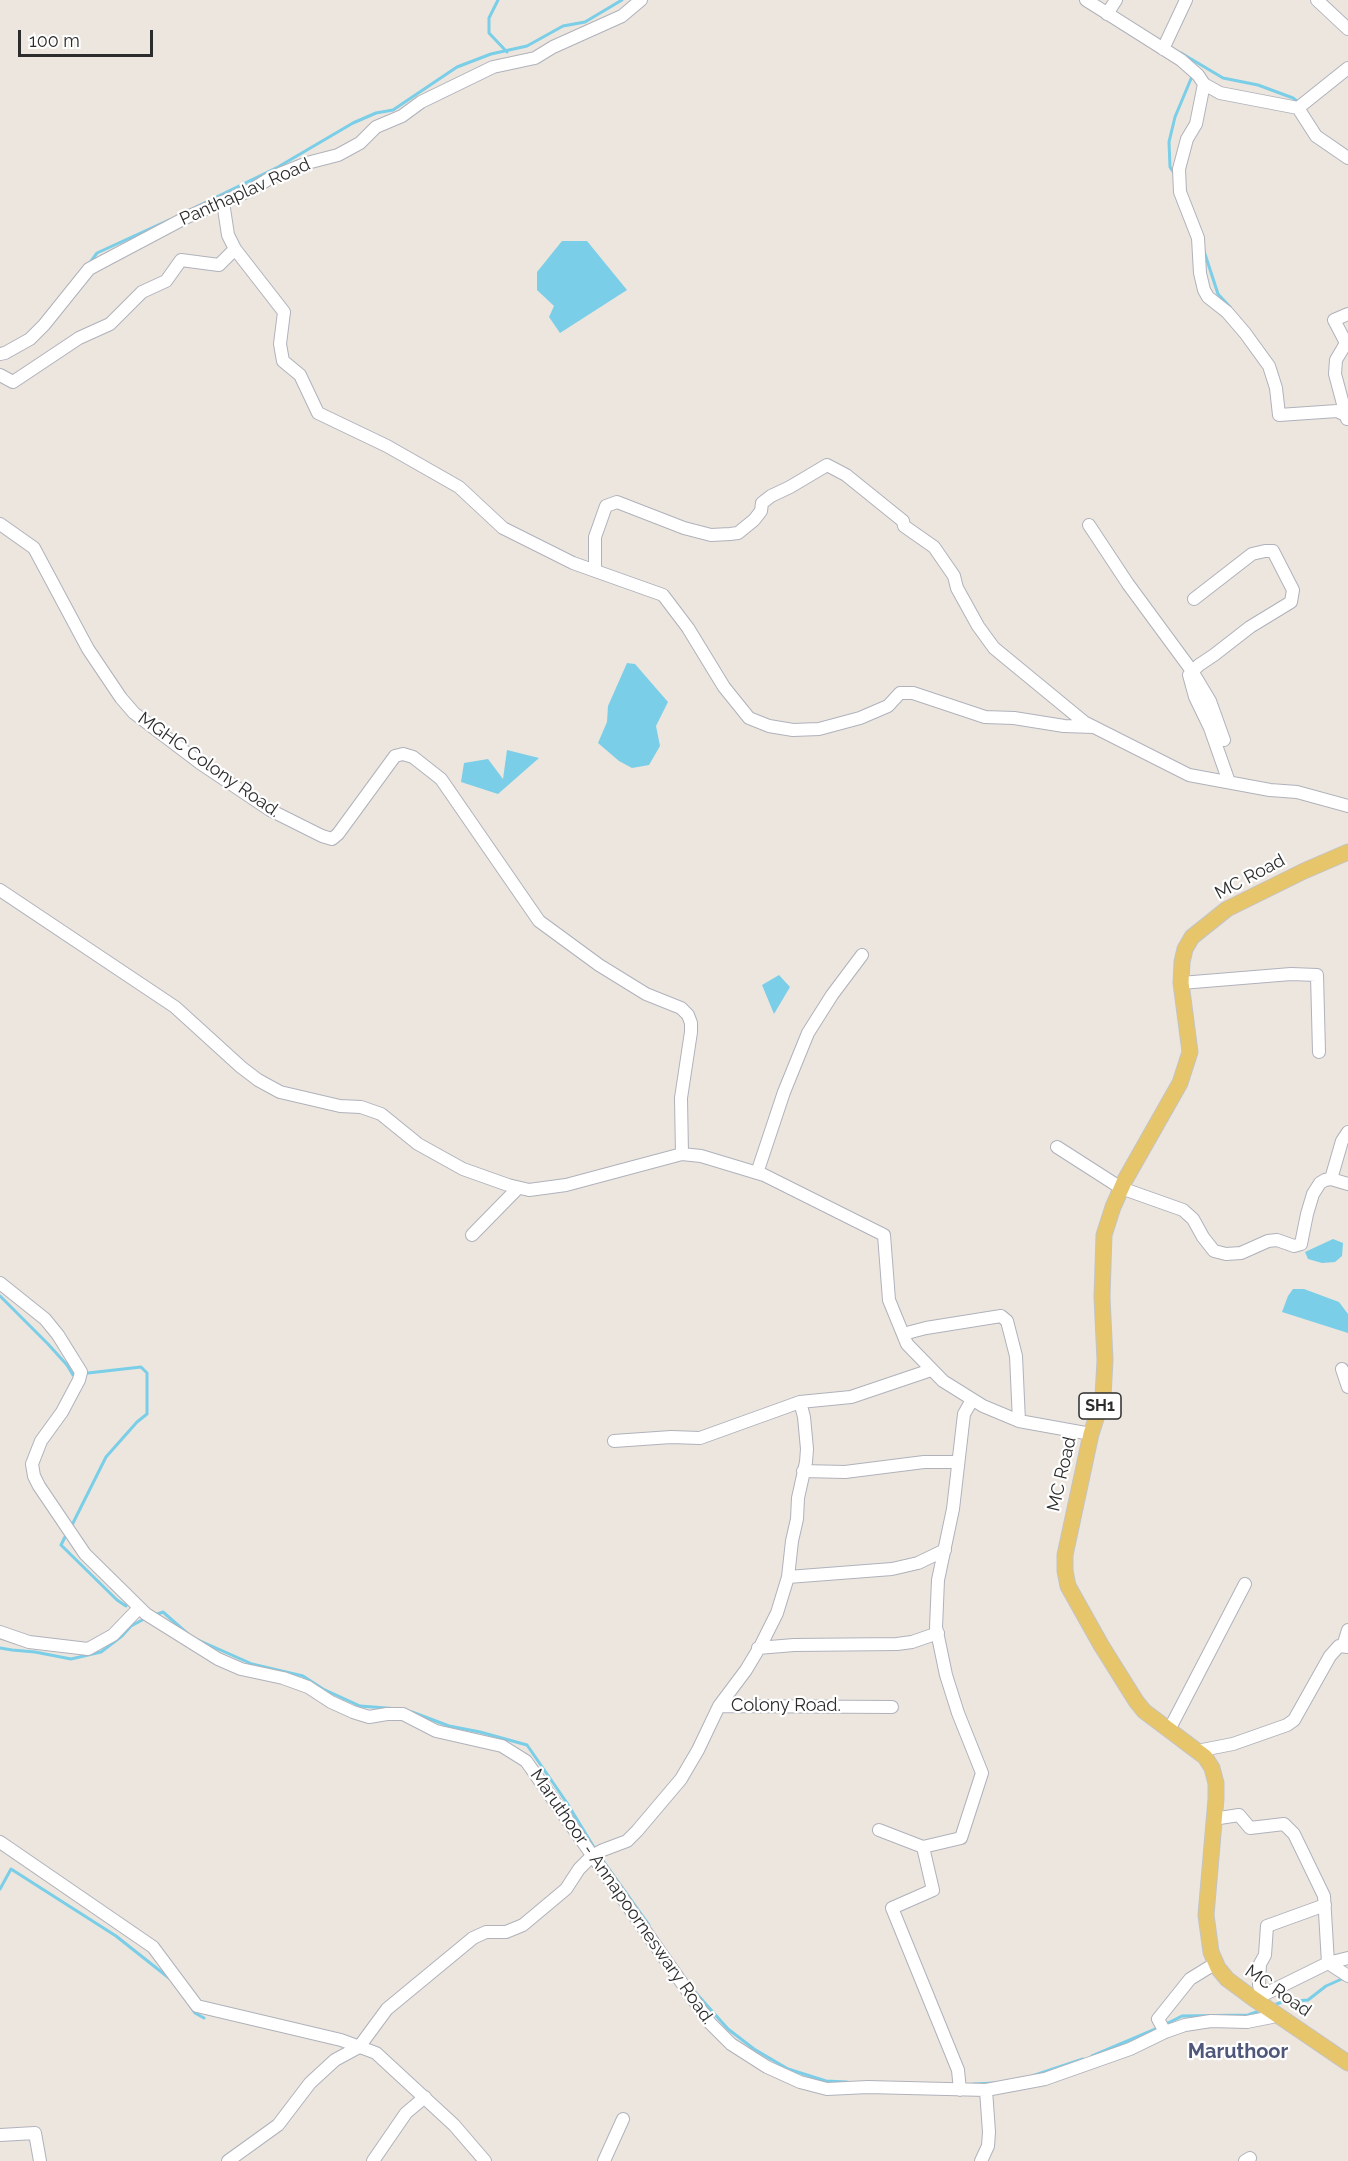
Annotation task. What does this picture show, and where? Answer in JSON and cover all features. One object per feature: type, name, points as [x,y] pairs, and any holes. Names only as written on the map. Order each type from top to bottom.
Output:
[{"type":"main road","name":"MC Road","points":[[1348,852],[1227,909],[1192,937],[1185,949],[1181,983],[1190,1037],[1190,1052],[1180,1083],[1121,1188],[1104,1235],[1103,1397],[1091,1434],[1065,1555],[1068,1586],[1136,1701],[1144,1712],[1205,1757],[1212,1768],[1216,1783],[1206,1915],[1210,1944],[1216,1963],[1227,1979],[1258,1997],[1276,2017],[1348,2063]]},
{"type":"street","name":"Panthaplav Road","points":[[0,354],[30,339],[89,269],[187,217],[251,190],[273,177],[307,163],[338,155],[360,143],[376,127],[402,116],[421,102],[493,67],[535,58],[553,47],[622,16],[640,0]]},
{"type":"street","points":[[1088,0],[1112,6],[1165,44],[1201,80],[1220,93],[1302,105],[1348,68]]},
{"type":"street","points":[[1165,44],[1186,0]]},
{"type":"street","points":[[1317,0],[1348,29]]},
{"type":"street","points":[[1201,80],[1196,124],[1186,139],[1179,170],[1180,192],[1198,238],[1200,273],[1204,290],[1208,297],[1227,312],[1245,333],[1269,366],[1276,388],[1279,415],[1337,411],[1347,418]]},
{"type":"street","points":[[1302,105],[1316,136],[1348,158]]},
{"type":"street","points":[[222,202],[228,235],[235,249],[284,312],[280,344],[283,361],[300,375],[318,413],[387,446],[459,487],[503,528],[573,562],[663,595],[688,628],[724,687],[749,718],[769,726],[793,730],[819,729],[860,718],[888,706],[900,693],[913,693],[985,717],[1094,727]]},
{"type":"street","points":[[0,375],[13,382],[79,338],[110,324],[142,292],[165,280],[182,260],[219,264],[235,249]]},
{"type":"street","points":[[1347,418],[1346,397],[1335,374],[1336,360],[1346,343],[1334,320],[1348,314]]},
{"type":"street","points":[[595,570],[595,537],[606,506],[617,502],[684,528],[711,535],[730,534],[738,532],[754,520],[761,511],[762,503],[771,496],[827,465],[846,475],[903,521],[904,526],[933,547],[954,576],[969,611],[994,648],[1031,676],[1046,692],[1084,722],[1189,775],[1297,792],[1348,806]]},
{"type":"street","name":"MGHC Colony Road.","points":[[0,524],[34,548],[88,649],[121,698],[134,713],[200,763],[270,810],[322,836],[332,838],[338,834],[395,756],[403,754],[413,757],[441,779],[538,921],[599,965],[646,994],[681,1008],[688,1015],[692,1032],[681,1098],[682,1154]]},
{"type":"street","points":[[1089,525],[1128,584],[1192,671],[1210,701],[1224,740]]},
{"type":"street","points":[[1194,599],[1252,554],[1265,551],[1272,551],[1293,590],[1291,602],[1250,627],[1189,675],[1229,782]]},
{"type":"street","points":[[0,890],[175,1007],[258,1080],[280,1092],[340,1106],[361,1107],[381,1114],[418,1144],[463,1169],[529,1190],[566,1185],[682,1154],[701,1156],[757,1173],[884,1235],[889,1300],[907,1344],[931,1370],[972,1400],[1019,1421],[1091,1434]]},
{"type":"street","points":[[757,1173],[784,1092],[808,1032],[862,955]]},
{"type":"street","points":[[1181,983],[1291,974],[1317,975],[1319,1052]]},
{"type":"street","points":[[1331,1179],[1342,1141],[1348,1132]]},
{"type":"street","points":[[1057,1147],[1121,1188],[1183,1210],[1193,1219],[1214,1251],[1226,1254],[1241,1253],[1268,1241],[1277,1240],[1294,1246],[1301,1244],[1306,1214],[1313,1194],[1320,1183],[1331,1179],[1348,1184]]},
{"type":"street","points":[[472,1235],[518,1188]]},
{"type":"street","name":"Maruthoor - Annapoorneswary Road.","points":[[0,1283],[45,1319],[81,1372],[62,1412],[35,1453],[32,1464],[34,1476],[85,1554],[142,1611],[218,1659],[241,1669],[283,1678],[308,1687],[331,1702],[353,1712],[369,1717],[403,1714],[436,1731],[502,1746],[526,1761],[597,1853],[710,2023],[731,2044],[767,2067],[800,2082],[827,2089],[868,2087],[986,2090],[1045,2079],[1130,2049],[1185,2025],[1211,2021],[1247,2022],[1276,2017]]},
{"type":"street","points":[[903,1334],[1001,1316],[1007,1321],[1016,1356],[1019,1421]]},
{"type":"street","points":[[1342,1369],[1348,1387]]},
{"type":"street","points":[[614,1442],[672,1437],[700,1438],[800,1402],[851,1397],[931,1370]]},
{"type":"street","points":[[879,1830],[923,1847],[961,1838],[982,1773],[962,1729],[946,1675],[936,1620],[938,1580],[953,1509],[964,1414],[972,1400]]},
{"type":"street","name":"Colony Road.","points":[[719,1706],[746,1670],[758,1648],[777,1612],[788,1577],[807,1449],[800,1402]]},
{"type":"street","points":[[803,1471],[817,1468],[844,1472],[924,1462],[958,1462]]},
{"type":"street","points":[[788,1577],[892,1569],[918,1563],[945,1550]]},
{"type":"street","points":[[1169,1730],[1245,1584]]},
{"type":"street","points":[[0,1632],[29,1642],[88,1649],[113,1635],[142,1611]]},
{"type":"street","points":[[1197,1751],[1233,1744],[1287,1725],[1294,1720],[1330,1656],[1339,1646],[1345,1647],[1348,1630]]},
{"type":"street","points":[[758,1648],[794,1645],[897,1644],[912,1642],[938,1633]]},
{"type":"street","points":[[228,2161],[278,2125],[310,2082],[335,2060],[359,2047],[387,2009],[473,1938],[486,1932],[506,1932],[523,1925],[566,1889],[579,1869],[597,1853],[627,1840],[638,1831],[681,1779],[699,1750],[719,1706]]},
{"type":"street","name":"Colony Road.","points":[[719,1706],[892,1707]]},
{"type":"street","points":[[1213,1818],[1239,1815],[1250,1828],[1284,1824],[1294,1834],[1324,1896],[1328,1963]]},
{"type":"street","points":[[0,1842],[153,1947],[197,2006],[341,2040],[376,2053],[454,2125],[485,2161]]},
{"type":"street","points":[[923,1847],[933,1890],[892,1908],[958,2070],[960,2090]]},
{"type":"street","points":[[1258,1997],[1260,1964],[1265,1955],[1267,1926],[1325,1905]]},
{"type":"street","points":[[1258,1997],[1328,1963],[1348,1958]]},
{"type":"street","points":[[1165,2032],[1158,2019],[1190,1979],[1216,1963]]},
{"type":"street","points":[[1328,1963],[1348,1976]]},
{"type":"street","points":[[981,2161],[988,2146],[989,2132],[986,2090]]},
{"type":"street","points":[[373,2161],[406,2113],[425,2097]]},
{"type":"street","points":[[604,2161],[623,2119]]},
{"type":"street","points":[[0,2135],[35,2133],[40,2161]]},
{"type":"water","points":[[562,241],[587,241],[627,290],[560,333],[549,317],[554,306],[537,290],[537,272]]},
{"type":"water","points":[[627,663],[635,664],[668,702],[656,726],[660,746],[649,765],[632,768],[619,761],[598,743],[607,722],[608,706]]},
{"type":"water","points":[[507,750],[539,758],[498,794],[461,782],[464,763],[488,759],[503,779]]},
{"type":"water","points":[[779,975],[790,987],[774,1014],[762,985]]},
{"type":"water","points":[[1333,1239],[1343,1243],[1342,1256],[1335,1262],[1322,1263],[1308,1259],[1305,1252]]},
{"type":"water","points":[[1293,1289],[1304,1289],[1339,1302],[1348,1314],[1348,1333],[1282,1312]]},
{"type":"waterway","points":[[498,0],[489,18],[489,33],[507,52]]},
{"type":"waterway","points":[[196,207],[278,167],[353,123],[376,113],[393,110],[457,67],[491,54],[527,46],[563,26],[585,22],[622,0]]},
{"type":"waterway","points":[[1181,53],[1223,78],[1258,85],[1298,102]]},
{"type":"waterway","points":[[1174,173],[1170,167],[1169,142],[1175,117],[1193,74]]},
{"type":"waterway","points":[[89,264],[97,253],[169,220]]},
{"type":"waterway","points":[[1204,251],[1218,294],[1230,307]]},
{"type":"waterway","points":[[0,1296],[48,1344],[73,1375]]},
{"type":"waterway","points":[[71,1527],[106,1457],[147,1414],[147,1373],[141,1367],[88,1373]]},
{"type":"waterway","points":[[65,1537],[61,1545],[126,1606]]},
{"type":"waterway","points":[[155,1615],[163,1612],[188,1634]]},
{"type":"waterway","points":[[0,1648],[71,1659],[101,1652],[131,1626],[146,1618]]},
{"type":"waterway","points":[[198,1640],[252,1664],[303,1676],[323,1689],[360,1706],[399,1709]]},
{"type":"waterway","points":[[412,1712],[449,1726],[527,1745],[595,1849]]},
{"type":"waterway","points":[[599,1855],[649,1925]]},
{"type":"waterway","points":[[0,1889],[11,1869],[116,1936],[169,1978]]},
{"type":"waterway","points":[[1274,2005],[1282,2002],[1308,2000],[1326,1986],[1344,1978]]},
{"type":"waterway","points":[[695,1992],[728,2029],[754,2049],[788,2069],[826,2081],[847,2082]]},
{"type":"waterway","points":[[191,2007],[195,2013],[204,2018]]},
{"type":"waterway","points":[[1164,2025],[1182,2016],[1248,2015],[1262,2010]]},
{"type":"waterway","points":[[1092,2056],[1158,2028]]},
{"type":"waterway","points":[[1032,2076],[1083,2059]]},
{"type":"waterway","points":[[973,2084],[994,2083]]},
{"type":"district","name":"Maruthoor","points":[[1238,2052]]}]
